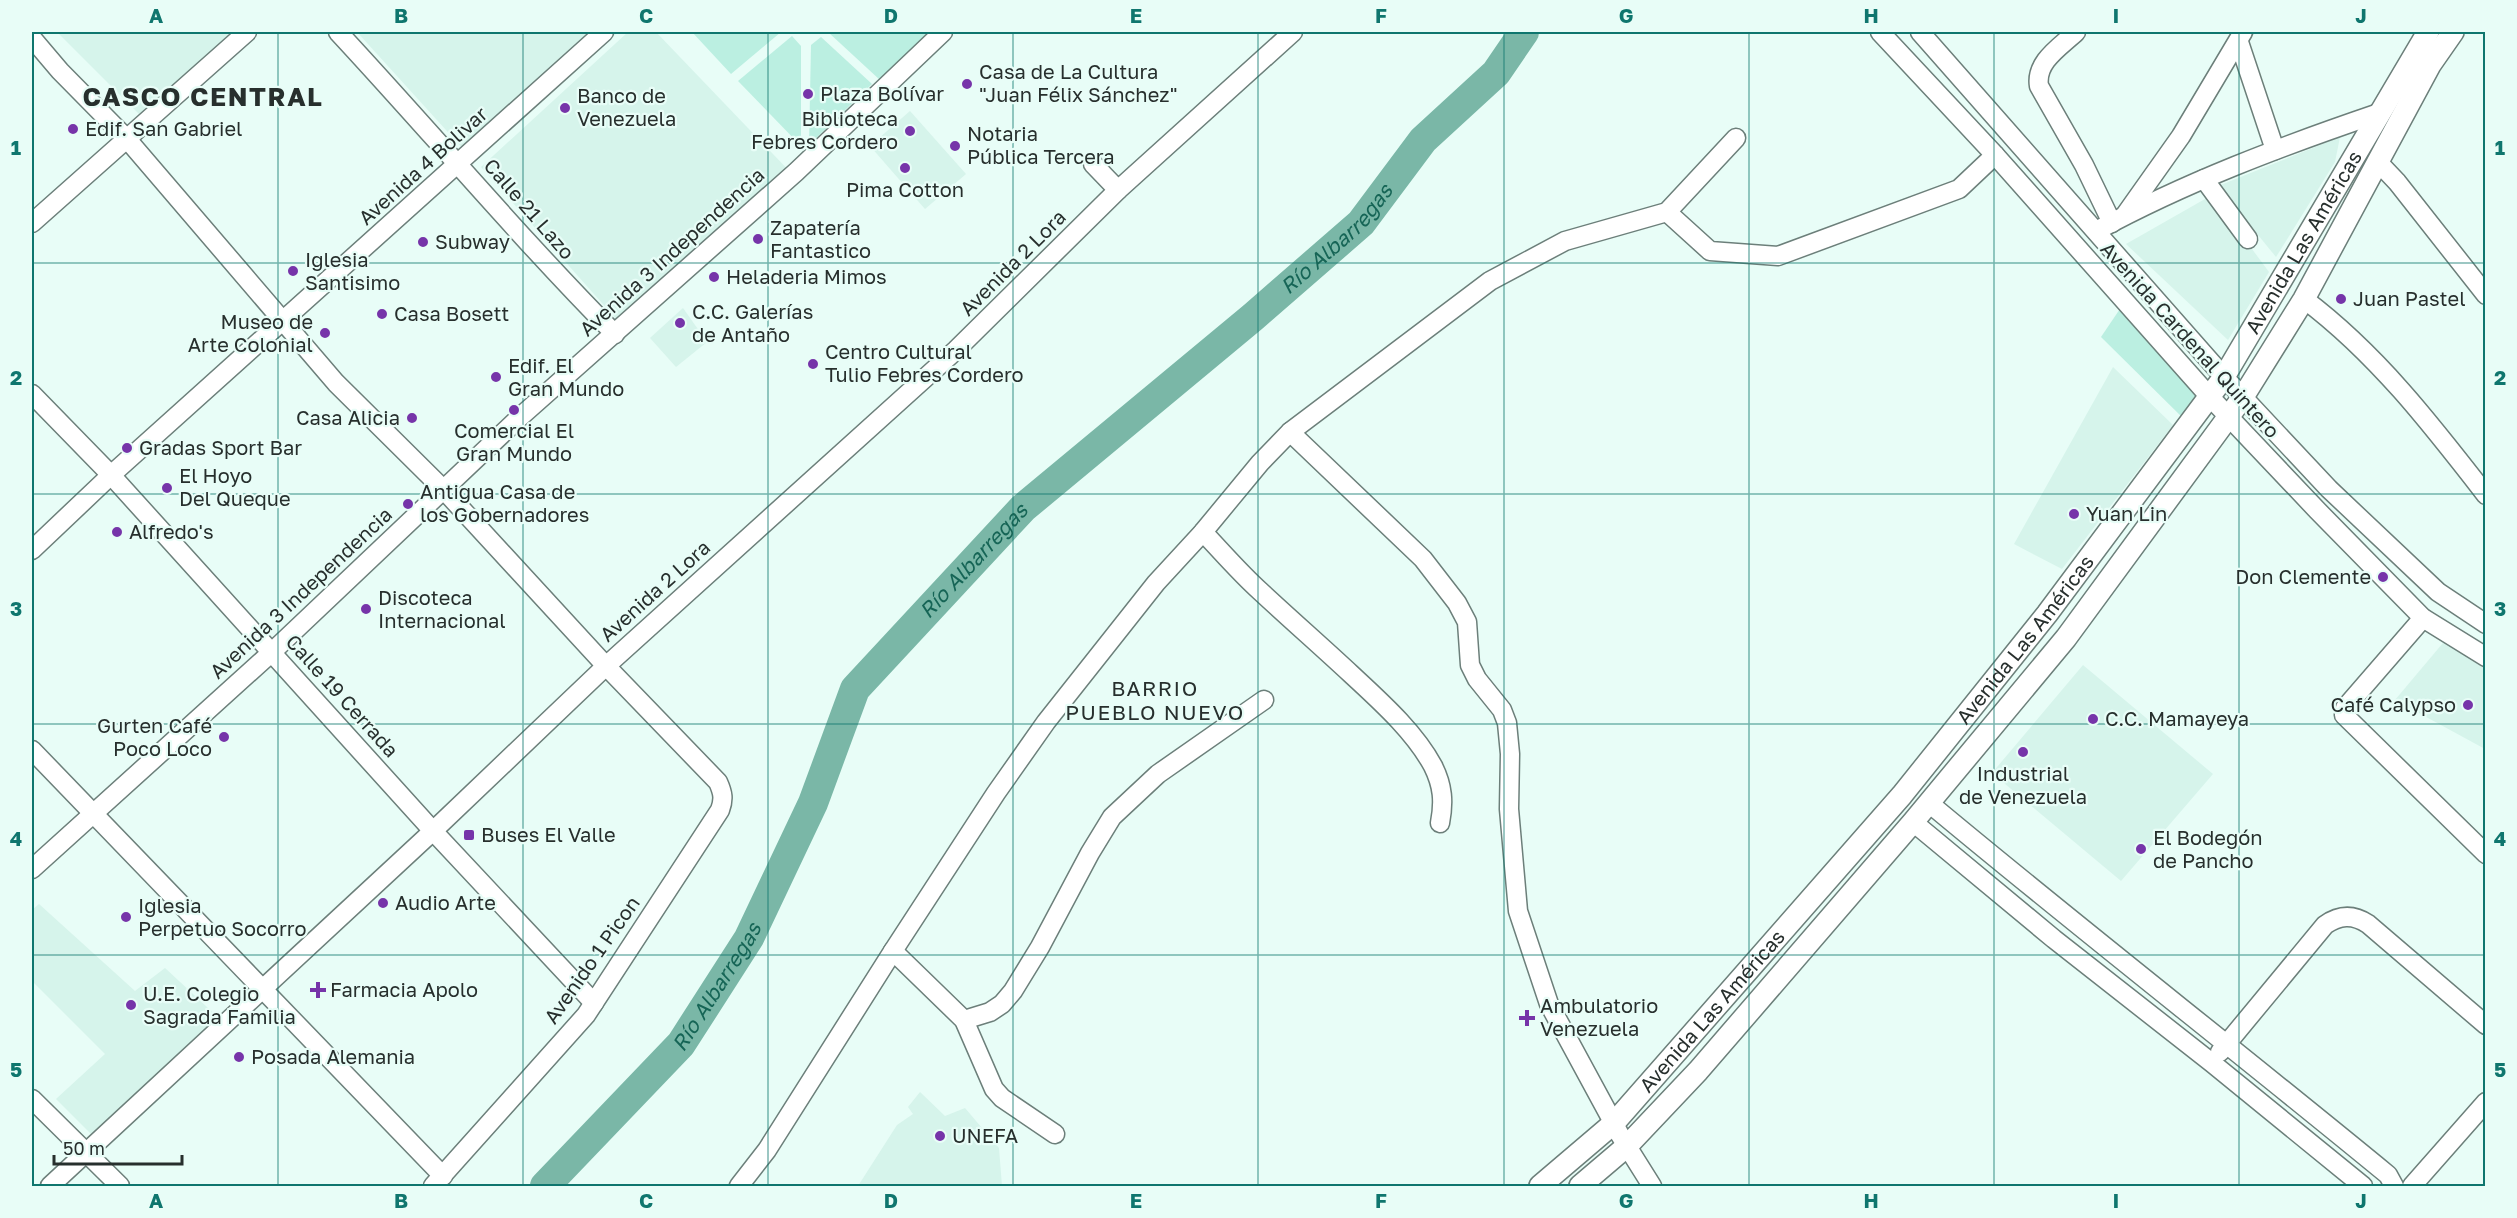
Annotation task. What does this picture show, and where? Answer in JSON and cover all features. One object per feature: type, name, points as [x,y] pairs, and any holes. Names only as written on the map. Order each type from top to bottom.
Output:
[{"type":"street","points":[[32,223],[247,32]]},
{"type":"street","name":"Calle 21 Lazo","points":[[338,32],[542,259],[615,334]]},
{"type":"street","name":"Avenida 4 Bolivar","points":[[32,550],[111,475],[604,32]]},
{"type":"street","name":"Avenida 3 Independencia","points":[[32,869],[272,651],[520,417],[796,172],[943,32]]},
{"type":"street","name":"Avenida 2 Lora","points":[[50,1186],[433,831],[606,666],[956,350],[1118,190],[1293,32]]},
{"type":"street","name":"Avenida Cardenal Quintero","points":[[1880,32],[1995,155],[2227,416],[2424,618],[2486,657]]},
{"type":"street","name":"Avenida Cardenal Quintero","points":[[1920,32],[1969,86],[2111,224],[2224,377],[2330,489],[2438,592],[2486,624]]},
{"type":"street","points":[[2076,32],[2047,59],[2041,67],[2038,78],[2043,94],[2084,165],[2111,224]]},
{"type":"street","name":"Avenida Las Américas","points":[[1540,1186],[1614,1123],[1902,795],[2047,614],[2224,377],[2428,32]]},
{"type":"street","name":"Avenida Las Américas","points":[[1580,1186],[1627,1146],[1698,1071],[1913,822],[2066,638],[2243,397],[2304,299],[2430,65],[2453,32]]},
{"type":"street","points":[[2111,224],[2181,136],[2241,37]]},
{"type":"street","points":[[2241,37],[2275,150]]},
{"type":"street","points":[[32,38],[60,71],[127,140],[336,383],[444,490],[606,666]]},
{"type":"street","points":[[2111,224],[2204,179],[2275,150],[2379,113]]},
{"type":"street","points":[[739,1186],[767,1150],[893,951],[996,793],[1046,722],[1156,583],[1203,532],[1260,463],[1290,432],[1490,281],[1565,241],[1667,212],[1737,138]]},
{"type":"street","points":[[1667,212],[1710,251],[1778,256],[1959,189],[1995,155]]},
{"type":"street","points":[[2378,162],[2397,182],[2486,295]]},
{"type":"street","points":[[1093,164],[1118,190]]},
{"type":"street","points":[[2204,179],[2248,239]]},
{"type":"street","points":[[2304,299],[2327,316],[2404,391],[2486,495]]},
{"type":"street","name":"Calle 19 Cerrada","points":[[32,394],[111,475],[433,831],[594,1002]]},
{"type":"street","points":[[1290,432],[1423,559],[1457,603],[1467,622],[1470,665],[1477,679],[1502,710],[1507,723],[1510,754],[1509,809],[1518,911],[1550,1004],[1614,1123],[1652,1186]]},
{"type":"street","points":[[1203,532],[1258,590],[1384,705],[1418,745],[1433,766],[1443,790],[1444,805],[1440,823]]},
{"type":"street","points":[[2424,618],[2345,708],[2344,715],[2486,854]]},
{"type":"street","name":"Avenido 1 Picon","points":[[438,1181],[577,1026],[720,810],[724,800],[718,782],[606,666]]},
{"type":"street","points":[[964,1020],[990,1012],[1002,1004],[1013,991],[1112,817],[1158,774],[1264,700]]},
{"type":"street","points":[[32,750],[261,989],[438,1181]]},
{"type":"street","points":[[1929,803],[2024,883],[2228,1043],[2388,1175],[2394,1186]]},
{"type":"street","points":[[1913,822],[2054,939],[2363,1186]]},
{"type":"street","points":[[2212,1063],[2325,925],[2342,917],[2351,916],[2368,924],[2486,1025]]},
{"type":"street","points":[[893,951],[964,1020],[994,1089],[1055,1134]]},
{"type":"street","points":[[32,1099],[120,1186]]},
{"type":"street","points":[[2412,1186],[2486,1102]]},
{"type":"shaded area","points":[[57,32],[237,32],[141,116]]},
{"type":"shaded area","points":[[357,32],[618,32],[475,162]]},
{"type":"shaded area","points":[[628,32],[656,32],[794,176],[625,329],[481,167]]},
{"type":"shaded area","points":[[910,111],[966,174],[925,209],[870,146]]},
{"type":"shaded area","points":[[2340,137],[2335,162],[2276,257],[2218,186]]},
{"type":"shaded area","points":[[2212,195],[2269,272],[2228,340],[2126,244]]},
{"type":"shaded area","name":"C.C. Galerías de Antaño","points":[[683,308],[707,342],[676,367],[650,338]]},
{"type":"shaded area","points":[[2113,367],[2173,425],[2062,569],[2014,544]]},
{"type":"shaded area","points":[[2448,637],[2485,659],[2485,749],[2395,700]]},
{"type":"shaded area","name":"C.C. Mamayeya","points":[[2083,665],[2213,774],[2121,881],[1992,773]]},
{"type":"shaded area","name":"U.E. Colegio Sagrada Familia","points":[[39,904],[135,991],[165,968],[221,1020],[91,1134],[56,1099],[105,1054],[32,981],[32,910]]},
{"type":"shaded area","name":"UNEFA","points":[[920,1092],[945,1116],[965,1108],[999,1148],[1002,1186],[858,1186],[897,1125],[913,1114],[908,1107]]},
{"type":"green space","points":[[692,32],[781,32],[731,74]]},
{"type":"green space","points":[[828,32],[931,32],[880,80]]},
{"type":"green space","points":[[792,36],[801,46],[801,146],[738,81]]},
{"type":"green space","points":[[821,37],[872,84],[809,145],[811,45]]},
{"type":"green space","points":[[2126,300],[2207,395],[2188,423],[2101,337]]},
{"type":"waterway","name":"Río Albarregas","points":[[545,1186],[681,1044],[749,938],[813,803],[855,689],[1023,508],[1253,317],[1361,223],[1423,140],[1496,73],[1524,32]]},
{"type":"place","name":"Casa de La Cultura \"Juan Félix Sánchez\"","points":[[967,84]]},
{"type":"place","name":"Plaza Bolívar","points":[[808,94]]},
{"type":"place","name":"Banco de Venezuela","points":[[565,108]]},
{"type":"place","name":"Edif. San Gabriel","points":[[73,129]]},
{"type":"place","name":"Biblioteca Febres Cordero","points":[[910,131]]},
{"type":"place","name":"Notaria Pública Tercera","points":[[955,146]]},
{"type":"place","name":"Pima Cotton","points":[[905,168]]},
{"type":"place","name":"Zapatería Fantastico","points":[[758,239]]},
{"type":"place","name":"Subway","points":[[423,242]]},
{"type":"place","name":"Iglesia Santisimo","points":[[293,271]]},
{"type":"place","name":"Heladeria Mimos","points":[[714,277]]},
{"type":"place","name":"Juan Pastel","points":[[2341,299]]},
{"type":"place","name":"Casa Bosett","points":[[382,314]]},
{"type":"place","name":"C.C. Galerías de Antaño","points":[[680,323]]},
{"type":"place","name":"Museo de Arte Colonial","points":[[325,333]]},
{"type":"place","name":"Centro Cultural Tulio Febres Cordero","points":[[813,364]]},
{"type":"place","name":"Edif. El Gran Mundo","points":[[496,377]]},
{"type":"place","name":"Comercial El Gran Mundo","points":[[514,410]]},
{"type":"place","name":"Casa Alicia","points":[[412,418]]},
{"type":"place","name":"Gradas Sport Bar","points":[[127,448]]},
{"type":"place","name":"El Hoyo Del Queque","points":[[167,488]]},
{"type":"place","name":"Antigua Casa de los Gobernadores","points":[[408,504]]},
{"type":"place","name":"Yuan Lin","points":[[2074,514]]},
{"type":"place","name":"Alfredo's","points":[[117,532]]},
{"type":"place","name":"Don Clemente","points":[[2383,577]]},
{"type":"place","name":"Discoteca Internacional","points":[[366,609]]},
{"type":"place","name":"Café Calypso","points":[[2468,705]]},
{"type":"place","name":"C.C. Mamayeya","points":[[2093,719]]},
{"type":"place","name":"Gurten Café Poco Loco","points":[[224,737]]},
{"type":"place","name":"Industrial de Venezuela","points":[[2023,752]]},
{"type":"place","name":"Buses El Valle","points":[[469,835]]},
{"type":"place","name":"El Bodegón de Pancho","points":[[2141,849]]},
{"type":"place","name":"Audio Arte","points":[[383,903]]},
{"type":"place","name":"Iglesia Perpetuo Socorro","points":[[126,917]]},
{"type":"place","name":"Farmacia Apolo","points":[[318,990]]},
{"type":"place","name":"U.E. Colegio Sagrada Familia","points":[[131,1005]]},
{"type":"place","name":"Ambulatorio Venezuela","points":[[1527,1018]]},
{"type":"place","name":"Posada Alemania","points":[[239,1057]]},
{"type":"place","name":"UNEFA","points":[[940,1136]]},
{"type":"district","name":"CASCO CENTRAL","points":[[203,97]]},
{"type":"district","name":"BARRIO PUEBLO NUEVO","points":[[1155,701]]}]
